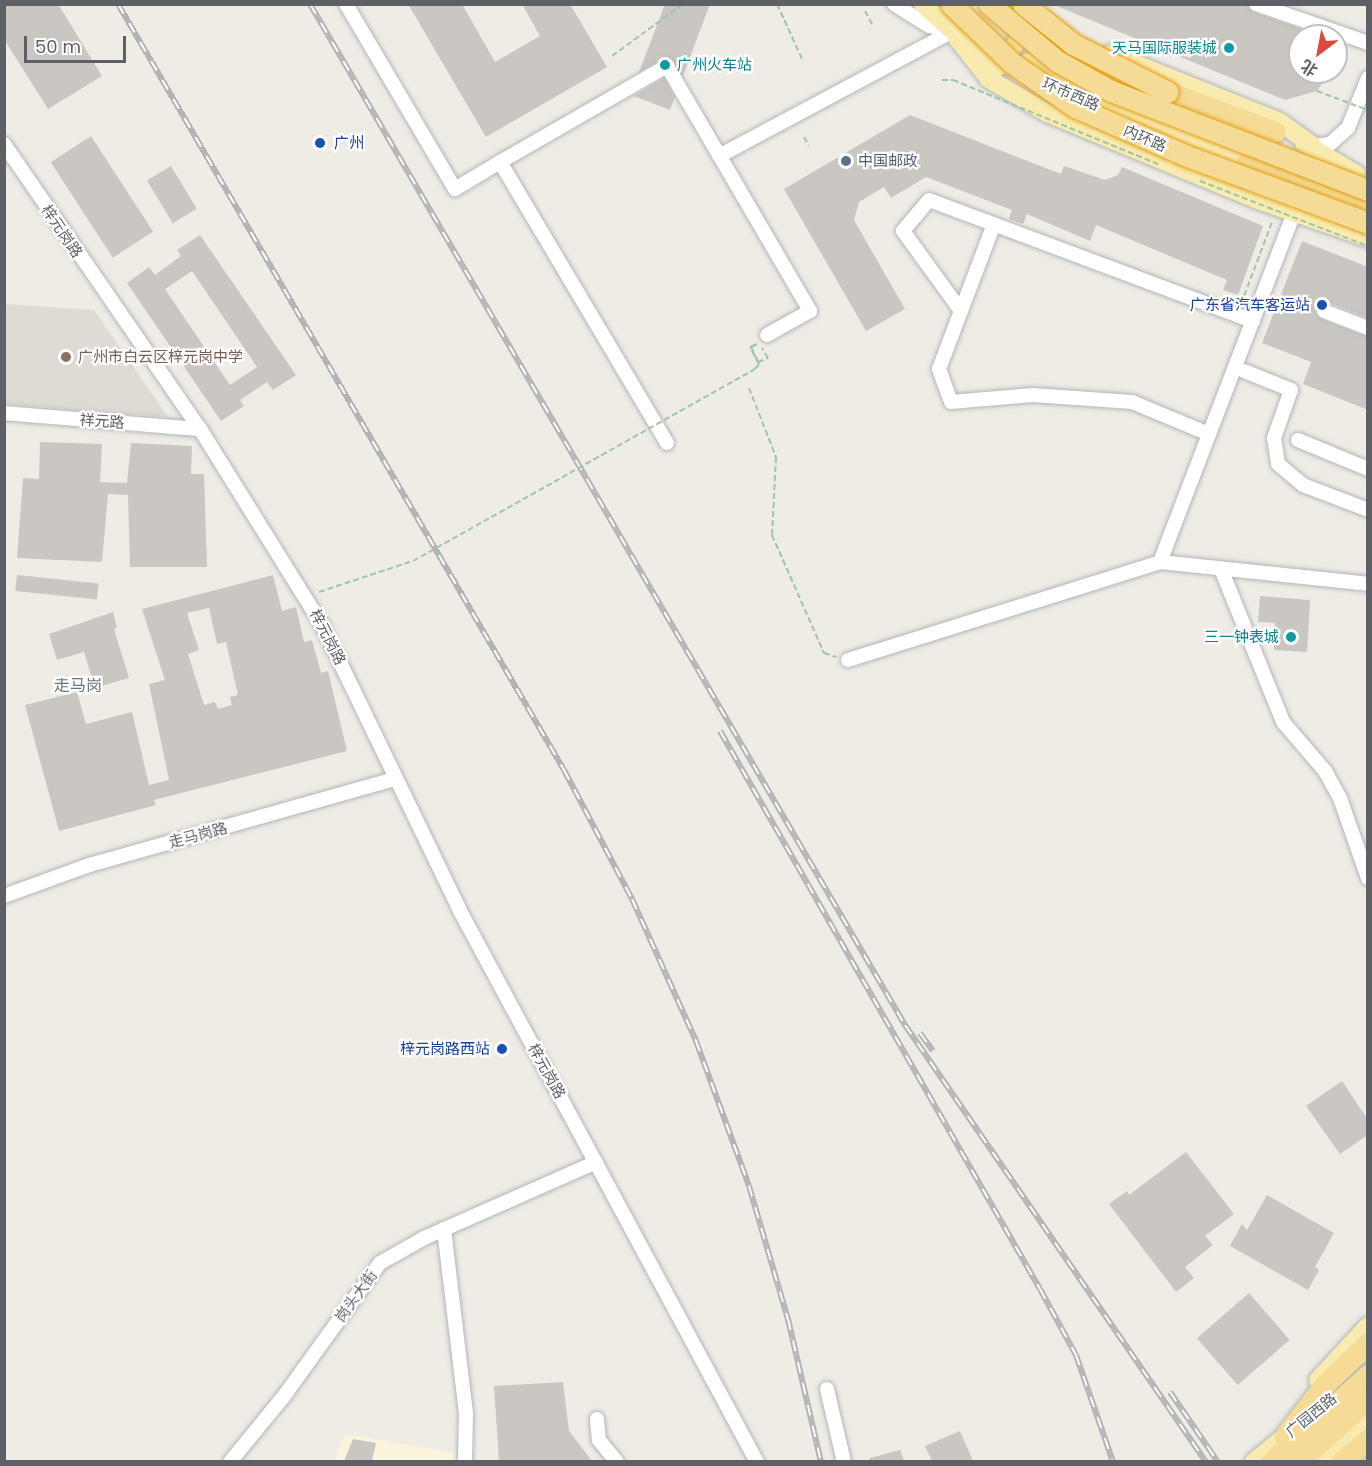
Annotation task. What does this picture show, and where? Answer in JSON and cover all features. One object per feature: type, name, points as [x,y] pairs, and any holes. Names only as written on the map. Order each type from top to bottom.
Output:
[{"type":"highway","name":"内环路","points":[[951,4],[1012,63],[1075,106],[1187,156],[1368,223]]},
{"type":"highway","name":"内环路","points":[[1005,6],[1057,61],[1111,91],[1364,181]]},
{"type":"highway","points":[[1005,6],[1073,44],[1168,92],[1275,132]]},
{"type":"highway","points":[[1247,162],[1368,205]]},
{"type":"highway","points":[[1285,1436],[1326,1383],[1368,1342]]},
{"type":"highway","points":[[1271,1461],[1368,1375]]},
{"type":"highway","points":[[1298,1461],[1368,1400]]},
{"type":"highway","points":[[1341,1461],[1368,1439]]},
{"type":"main road","name":"环市西路","points":[[923,4],[953,31],[1006,56],[1093,103],[1368,211]]},
{"type":"main road","points":[[965,4],[1006,56]]},
{"type":"main road","name":"环市西路","points":[[1005,6],[1028,27],[1122,84],[1364,181]]},
{"type":"main road","points":[[1005,6],[1280,122],[1364,181]]},
{"type":"main road","points":[[989,79],[1028,27]]},
{"type":"main road","points":[[953,31],[989,79],[1072,125],[1258,200],[1368,238]]},
{"type":"main road","points":[[1275,132],[1313,146]]},
{"type":"main road","points":[[1285,1436],[1328,1367],[1368,1326]]},
{"type":"main road","name":"广园西路","points":[[1254,1461],[1368,1366]]},
{"type":"main road","points":[[1318,1461],[1368,1416]]},
{"type":"street","points":[[346,4],[455,189],[667,66],[810,311],[763,339]]},
{"type":"street","points":[[894,4],[929,26],[953,31]]},
{"type":"street","points":[[1256,4],[1368,43]]},
{"type":"street","points":[[719,156],[953,31]]},
{"type":"street","points":[[1313,146],[1330,144],[1348,128],[1368,78]]},
{"type":"street","name":"梓元岗路","points":[[4,144],[200,429],[306,597],[334,648],[393,779],[464,919],[757,1461]]},
{"type":"street","points":[[500,162],[668,443]]},
{"type":"street","points":[[961,311],[903,231],[929,200],[1253,321]]},
{"type":"street","points":[[1160,562],[1295,211]]},
{"type":"street","points":[[994,224],[939,369],[951,402],[1033,395],[1132,402],[1209,434]]},
{"type":"street","points":[[1324,310],[1368,328]]},
{"type":"street","points":[[1244,371],[1291,390],[1274,438],[1275,454],[1285,471],[1303,485],[1368,510]]},
{"type":"street","name":"祥元路","points":[[4,413],[200,429]]},
{"type":"street","points":[[1298,440],[1368,469]]},
{"type":"street","points":[[848,660],[1160,562],[1368,584]]},
{"type":"street","points":[[1221,569],[1283,722],[1326,771],[1340,798],[1368,878]]},
{"type":"street","name":"走马岗路","points":[[4,896],[89,865],[393,779]]},
{"type":"street","name":"岗头大街","points":[[230,1461],[284,1396],[380,1263],[444,1229],[596,1162]]},
{"type":"street","points":[[444,1229],[465,1413],[465,1461]]},
{"type":"street","points":[[827,1389],[844,1461]]},
{"type":"street","points":[[597,1419],[599,1440],[617,1461]]},
{"type":"path","points":[[612,56],[683,4]]},
{"type":"path","points":[[777,4],[803,61]]},
{"type":"path","points":[[864,11],[872,24]]},
{"type":"path","points":[[942,80],[953,80]]},
{"type":"path","points":[[1317,91],[1368,110]]},
{"type":"path","points":[[804,137],[809,146]]},
{"type":"path","points":[[1246,292],[1276,211]]},
{"type":"path","points":[[763,339],[768,358],[758,362],[751,347],[763,339]]},
{"type":"path","points":[[306,597],[413,561],[755,369],[759,364],[750,347],[763,339]]},
{"type":"path","points":[[750,387],[776,457],[772,535],[824,653],[848,660]]},
{"type":"shaded area","name":"广州市白云区梓元岗中学","points":[[5,304],[94,310],[168,417],[5,404]]},
{"type":"shaded area","points":[[345,1434],[456,1453],[455,1461],[333,1462]]},
{"type":"building","points":[[4,4],[58,4],[102,76],[48,109],[4,39]]},
{"type":"building","points":[[408,4],[462,4],[495,62],[540,36],[522,4],[570,4],[607,67],[486,137]]},
{"type":"building","name":"广州火车站","points":[[665,4],[710,4],[683,76],[668,57],[639,72]]},
{"type":"building","name":"天马国际服装城","points":[[1247,4],[1253,12],[1288,24],[1288,84],[1322,84],[1317,91],[1285,100],[1054,5]]},
{"type":"building","points":[[664,78],[675,97],[670,110],[634,96]]},
{"type":"building","points":[[910,115],[1061,174],[1064,166],[1105,180],[1118,175],[1122,167],[1263,226],[1238,295],[1223,290],[1227,280],[1096,225],[1090,241],[1027,214],[1023,224],[1009,219],[1012,210],[926,177],[891,198],[884,187],[859,202],[854,220],[905,309],[866,331],[784,189]]},
{"type":"building","points":[[91,136],[153,232],[113,258],[51,162]]},
{"type":"building","points":[[171,166],[197,209],[173,223],[147,180]]},
{"type":"building","points":[[200,235],[296,375],[273,390],[267,382],[240,400],[244,406],[221,421],[127,283],[149,267],[155,275],[181,256],[177,250]],"holes":[[[192,271],[257,367],[230,385],[165,289]]]},
{"type":"building","name":"广东省汽车客运站","points":[[1302,241],[1368,267],[1368,318],[1327,302],[1318,304],[1315,312],[1321,319],[1368,337],[1368,410],[1303,384],[1311,362],[1262,343]]},
{"type":"building","points":[[40,442],[102,444],[100,482],[127,483],[131,443],[192,446],[191,474],[204,474],[207,567],[130,567],[128,495],[108,494],[102,562],[17,558],[23,478],[39,479]]},
{"type":"building","points":[[17,575],[99,584],[97,599],[15,591]]},
{"type":"building","points":[[273,575],[282,611],[296,607],[304,642],[312,640],[321,673],[328,671],[347,751],[154,800],[156,805],[59,831],[25,705],[77,692],[86,724],[132,712],[149,785],[169,780],[149,684],[165,680],[142,609]],"holes":[[[209,608],[217,644],[226,642],[238,695],[230,697],[232,705],[218,709],[215,702],[204,705],[188,654],[199,650],[187,613]]]},
{"type":"building","name":"三一钟表城","points":[[1260,596],[1310,600],[1307,652],[1274,650],[1275,623],[1258,622]]},
{"type":"building","points":[[113,612],[117,628],[114,629],[129,678],[95,688],[84,652],[57,660],[49,634]]},
{"type":"building","points":[[1342,1081],[1368,1120],[1368,1135],[1340,1154],[1306,1106]]},
{"type":"building","points":[[1186,1152],[1234,1214],[1205,1236],[1213,1245],[1185,1267],[1194,1278],[1176,1292],[1109,1204],[1127,1191],[1129,1195]]},
{"type":"building","points":[[1267,1195],[1334,1233],[1315,1267],[1319,1270],[1308,1290],[1230,1246],[1242,1224],[1247,1230]]},
{"type":"building","points":[[1249,1293],[1290,1340],[1238,1385],[1197,1338]]},
{"type":"building","points":[[563,1382],[569,1431],[592,1461],[499,1461],[494,1386]]},
{"type":"building","points":[[960,1431],[973,1461],[932,1461],[925,1446]]},
{"type":"building","points":[[353,1439],[376,1443],[372,1461],[344,1461]]},
{"type":"building","points":[[900,1450],[904,1461],[870,1461],[870,1458]]},
{"type":"railway","points":[[118,4],[564,770],[632,899],[696,1041],[749,1186],[788,1319],[821,1462]]},
{"type":"railway","points":[[310,4],[905,1025],[1206,1462]]},
{"type":"railway","points":[[720,731],[1076,1355],[1113,1462]]},
{"type":"railway","points":[[920,1033],[933,1051]]},
{"type":"railway","points":[[1170,1392],[1218,1462]]},
{"type":"place","name":"天马国际服装城","points":[[1229,48]]},
{"type":"place","name":"广州火车站","points":[[665,65]]},
{"type":"place","name":"广州","points":[[320,143]]},
{"type":"place","name":"中国邮政","points":[[846,161]]},
{"type":"place","name":"广东省汽车客运站","points":[[1322,305]]},
{"type":"place","name":"广州市白云区梓元岗中学","points":[[66,357]]},
{"type":"place","name":"三一钟表城","points":[[1291,637]]},
{"type":"place","name":"梓元岗路西站","points":[[502,1049]]},
{"type":"district","name":"走马岗","points":[[78,686]]}]
